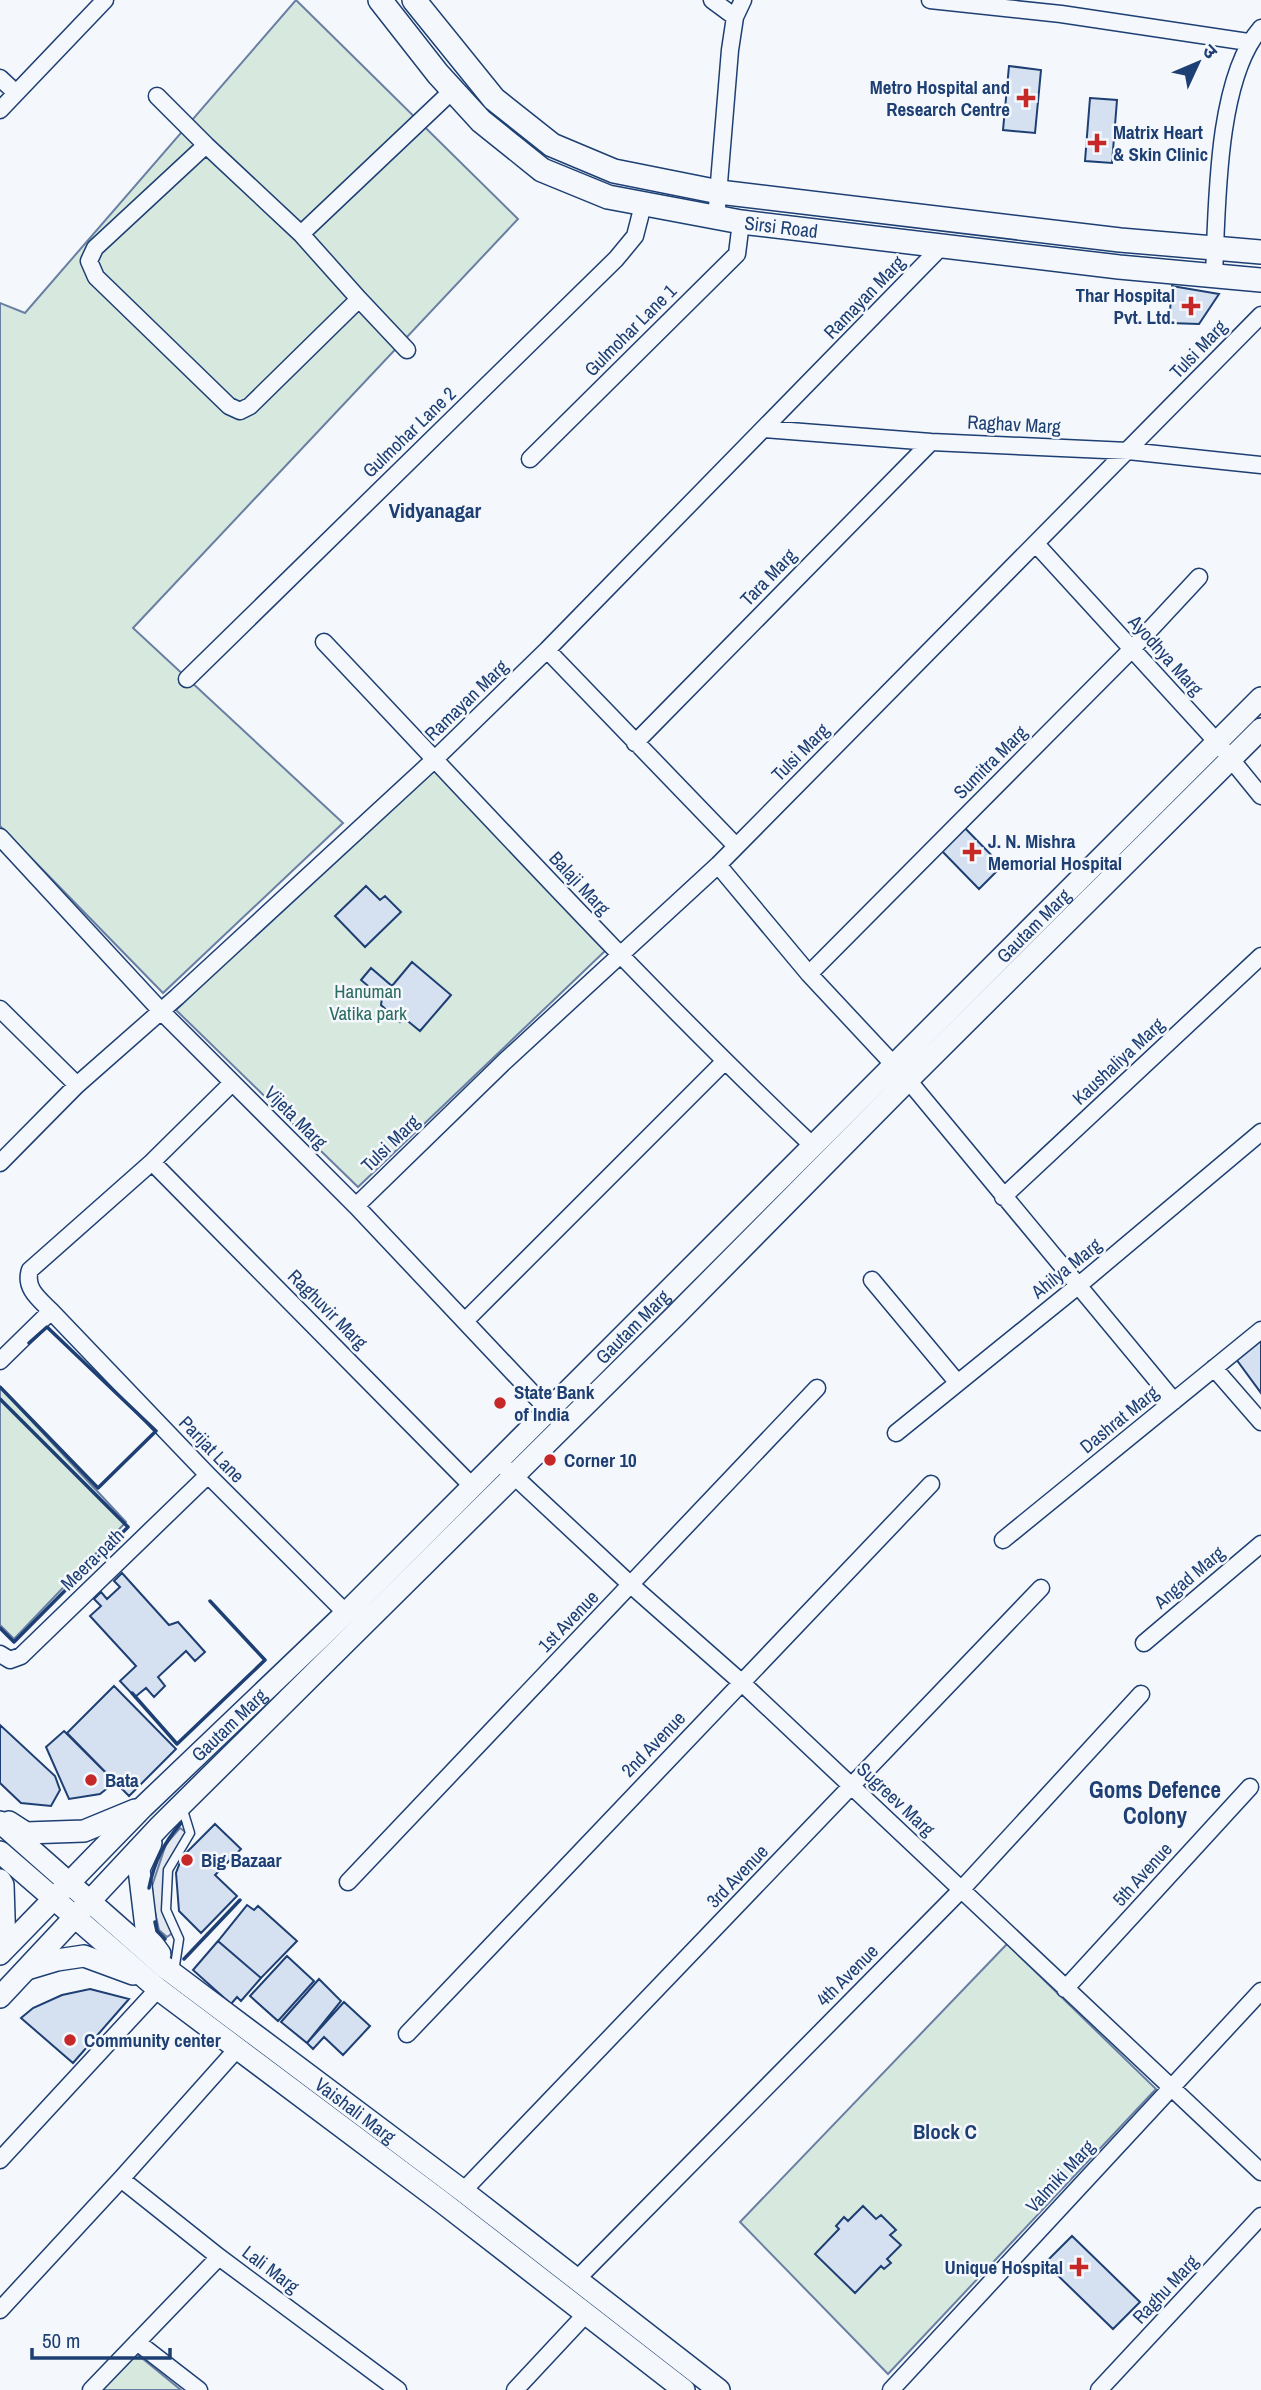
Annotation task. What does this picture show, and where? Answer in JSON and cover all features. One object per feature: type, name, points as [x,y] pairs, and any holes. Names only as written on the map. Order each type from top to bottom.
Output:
[{"type":"main road","name":"Sirsi Road","points":[[413,0],[494,99],[552,145],[614,171],[719,192],[1120,240],[1261,252]]},
{"type":"main road","name":"Sirsi Road","points":[[384,4],[481,121],[541,170],[608,197],[716,219],[1119,267],[1261,280]]},
{"type":"street","points":[[0,110],[105,0]]},
{"type":"street","points":[[384,4],[413,0]]},
{"type":"street","points":[[712,0],[735,17]]},
{"type":"street","points":[[716,219],[730,50],[735,17],[743,0]]},
{"type":"street","points":[[930,0],[1061,14],[1248,42]]},
{"type":"street","points":[[1214,276],[1221,142],[1248,42],[1261,27]]},
{"type":"street","points":[[0,78],[16,93]]},
{"type":"street","points":[[301,234],[453,90]]},
{"type":"street","points":[[157,96],[301,234],[407,350]]},
{"type":"street","points":[[206,145],[95,248],[89,261],[96,277],[229,406],[240,411],[250,406],[359,299]]},
{"type":"street","name":"Gulmohar Lane 2","points":[[187,679],[616,259],[635,236],[643,205]]},
{"type":"street","name":"Gulmohar Lane 1","points":[[530,459],[737,254],[741,222]]},
{"type":"street","name":"Ramayan Marg","points":[[0,1163],[77,1085],[435,759],[547,650],[942,246]]},
{"type":"street","name":"Tulsi Marg","points":[[356,1206],[504,1062],[718,865],[1261,315]]},
{"type":"street","name":"Raghav Marg","points":[[764,429],[931,442],[1128,450],[1261,465]]},
{"type":"street","name":"Tara Marg","points":[[635,743],[931,442]]},
{"type":"street","name":"Ayodhya Marg","points":[[1036,544],[1217,742],[1261,796]]},
{"type":"street","name":"Sumitra Marg","points":[[809,974],[1132,649],[1199,577]]},
{"type":"street","name":"Balaji Marg","points":[[324,642],[621,957],[724,1062],[813,1146]]},
{"type":"street","points":[[547,650],[736,846]]},
{"type":"street","name":"Gautam Marg","points":[[3,1951],[143,1807],[346,1613],[472,1487],[506,1469],[564,1426],[1261,698]]},
{"type":"street","name":"Gautam Marg","points":[[26,1969],[160,1826],[506,1469],[549,1410],[813,1146],[901,1072],[1261,729]]},
{"type":"street","name":"Vijeta Marg","points":[[0,837],[161,1011],[356,1206],[564,1426]]},
{"type":"street","points":[[718,865],[809,974],[901,1072],[1174,1401]]},
{"type":"street","name":"Kaushaliya Marg","points":[[1003,1196],[1261,956]]},
{"type":"street","points":[[0,1009],[77,1085]]},
{"type":"street","points":[[466,1321],[724,1062]]},
{"type":"street","name":"Parijat Lane","points":[[232,1083],[152,1161],[30,1270],[27,1279],[30,1289],[51,1311],[208,1475],[346,1613]]},
{"type":"street","name":"Ahilya Marg","points":[[896,1433],[1079,1285],[1261,1132]]},
{"type":"street","name":"Raghuvir Marg","points":[[152,1161],[472,1487]]},
{"type":"street","points":[[872,1280],[957,1382]]},
{"type":"street","points":[[0,1361],[51,1311]]},
{"type":"street","name":"Dashrat Marg","points":[[1003,1540],[1261,1330]]},
{"type":"street","points":[[1214,1368],[1261,1423]]},
{"type":"street","name":"1st Avenue","points":[[348,1882],[817,1388]]},
{"type":"street","name":"Sugreev Marg","points":[[506,1469],[741,1682],[1261,2172]]},
{"type":"street","name":"Meera path","points":[[0,1654],[10,1660],[21,1656],[208,1475]]},
{"type":"street","name":"2nd Avenue","points":[[407,2034],[931,1485]]},
{"type":"street","name":"Angad Marg","points":[[1144,1643],[1261,1544]]},
{"type":"street","name":"3rd Avenue","points":[[463,2191],[1041,1588]]},
{"type":"street","name":"4th Avenue","points":[[576,2280],[961,1890],[1141,1694]]},
{"type":"street","name":"5th Avenue","points":[[1065,1989],[1250,1787]]},
{"type":"street","points":[[0,1819],[26,1833],[84,1831],[143,1807]]},
{"type":"street","name":"Vaishali Marg","points":[[0,1819],[60,1891]]},
{"type":"street","points":[[160,1826],[139,1869],[147,1936],[173,1974]]},
{"type":"street","name":"Vaishali Marg","points":[[0,1852],[60,1891],[250,2031],[463,2191],[719,2390]]},
{"type":"street","points":[[0,1880],[3,1885],[3,1951]]},
{"type":"street","name":"Vaishali Marg","points":[[81,1909],[152,1984],[442,2202],[684,2390]]},
{"type":"street","points":[[0,1997],[26,1969],[84,1956],[152,1984],[0,2160]]},
{"type":"street","name":"Valmiki Marg","points":[[891,2390],[1261,1991]]},
{"type":"street","points":[[0,2310],[121,2179],[250,2031]]},
{"type":"street","name":"Lali Marg","points":[[121,2179],[219,2257],[398,2390]]},
{"type":"street","name":"Raghu Marg","points":[[1099,2390],[1261,2216]]},
{"type":"street","points":[[91,2390],[219,2257]]},
{"type":"street","points":[[515,2390],[599,2298]]},
{"type":"street","points":[[137,2342],[200,2390]]},
{"type":"lane","points":[[173,1974],[179,1939],[166,1910],[168,1870],[190,1833],[182,1804]]},
{"type":"green space","points":[[296,0],[518,219],[133,628],[343,823],[163,993],[0,826],[0,303],[25,313]]},
{"type":"green space","name":"Hanuman Vatika park","points":[[430,765],[605,951],[358,1187],[176,1010]]},
{"type":"green space","points":[[0,1387],[126,1522],[14,1639],[0,1625]]},
{"type":"green space","points":[[1007,1944],[1156,2089],[888,2374],[740,2222]]},
{"type":"green space","points":[[132,2350],[181,2390],[93,2390]]},
{"type":"shaded area","points":[[180,1828],[187,1833],[166,1869],[164,1909],[174,1932],[167,1937],[159,1930],[152,1886],[166,1844]]},
{"type":"building","points":[[1009,66],[1041,70],[1035,133],[1003,130]]},
{"type":"building","points":[[1090,98],[1117,100],[1112,163],[1085,161]]},
{"type":"building","points":[[1172,286],[1219,294],[1199,324],[1169,323]]},
{"type":"building","points":[[960,823],[1002,866],[979,889],[937,846]]},
{"type":"building","points":[[366,886],[380,900],[385,896],[401,912],[365,947],[335,916]]},
{"type":"building","points":[[412,962],[451,995],[420,1031],[404,1018],[400,1022],[381,1005],[382,998],[361,980],[371,968],[392,986]]},
{"type":"building","points":[[1261,1338],[1261,1393],[1236,1359]]},
{"type":"building","points":[[122,1573],[169,1625],[178,1622],[205,1652],[195,1661],[186,1651],[158,1677],[165,1686],[154,1697],[146,1688],[135,1697],[120,1681],[136,1666],[90,1616],[101,1606],[94,1599],[101,1592],[107,1599],[120,1587],[114,1581]]},
{"type":"building","points":[[114,1686],[176,1749],[129,1796],[67,1733]]},
{"type":"building","points":[[0,1725],[55,1776],[60,1790],[51,1806],[21,1803],[0,1783]]},
{"type":"building","points":[[64,1731],[115,1782],[100,1794],[69,1799],[46,1747]]},
{"type":"building","points":[[215,1824],[241,1849],[215,1875],[237,1896],[201,1933],[179,1911],[176,1873],[182,1857]]},
{"type":"building","points":[[247,1905],[254,1910],[258,1906],[297,1941],[261,1978],[218,1941]]},
{"type":"building","points":[[218,1941],[261,1978],[241,2001],[237,1997],[231,2004],[193,1970]]},
{"type":"building","points":[[287,1956],[314,1981],[278,2021],[250,1996]]},
{"type":"building","points":[[319,1979],[341,2001],[307,2043],[281,2022]]},
{"type":"building","name":"Community center","points":[[90,1989],[129,1999],[73,2063],[21,2018],[33,2008],[62,1995]]},
{"type":"building","points":[[344,2002],[370,2026],[343,2055],[324,2037],[313,2049],[307,2043]]},
{"type":"building","points":[[863,2206],[876,2219],[881,2215],[896,2230],[890,2235],[901,2245],[887,2259],[891,2263],[884,2269],[881,2266],[855,2293],[815,2254],[839,2229],[836,2226],[844,2217],[848,2221]]},
{"type":"building","points":[[1072,2236],[1140,2302],[1113,2329],[1045,2263]]},
{"type":"wall","points":[[0,1387],[98,1488],[156,1431],[47,1327],[29,1343]]},
{"type":"wall","points":[[0,1399],[128,1527],[14,1642],[0,1628]]},
{"type":"wall","points":[[132,1693],[177,1744],[265,1660],[210,1601]]},
{"type":"wall","points":[[149,1888],[160,1853],[181,1823]]},
{"type":"wall","points":[[184,1959],[240,1900]]},
{"type":"wall","points":[[155,1922],[157,1931],[165,1939]]},
{"type":"place","name":"Metro Hospital and Research Centre","points":[[1026,98]]},
{"type":"place","name":"Matrix Heart & Skin Clinic","points":[[1097,143]]},
{"type":"place","name":"Thar Hospital Pvt. Ltd.","points":[[1191,306]]},
{"type":"place","name":"J. N. Mishra Memorial Hospital","points":[[972,852]]},
{"type":"place","name":"State Bank of India","points":[[500,1403]]},
{"type":"place","name":"Corner 10","points":[[550,1460]]},
{"type":"place","name":"Bata","points":[[91,1780]]},
{"type":"place","name":"Big Bazaar","points":[[187,1860]]},
{"type":"place","name":"Community center","points":[[70,2040]]},
{"type":"place","name":"Unique Hospital","points":[[1079,2267]]},
{"type":"district","name":"Vidyanagar","points":[[435,510]]},
{"type":"district","name":"Goms Defence Colony","points":[[1155,1802]]},
{"type":"district","name":"Block C","points":[[945,2131]]}]
